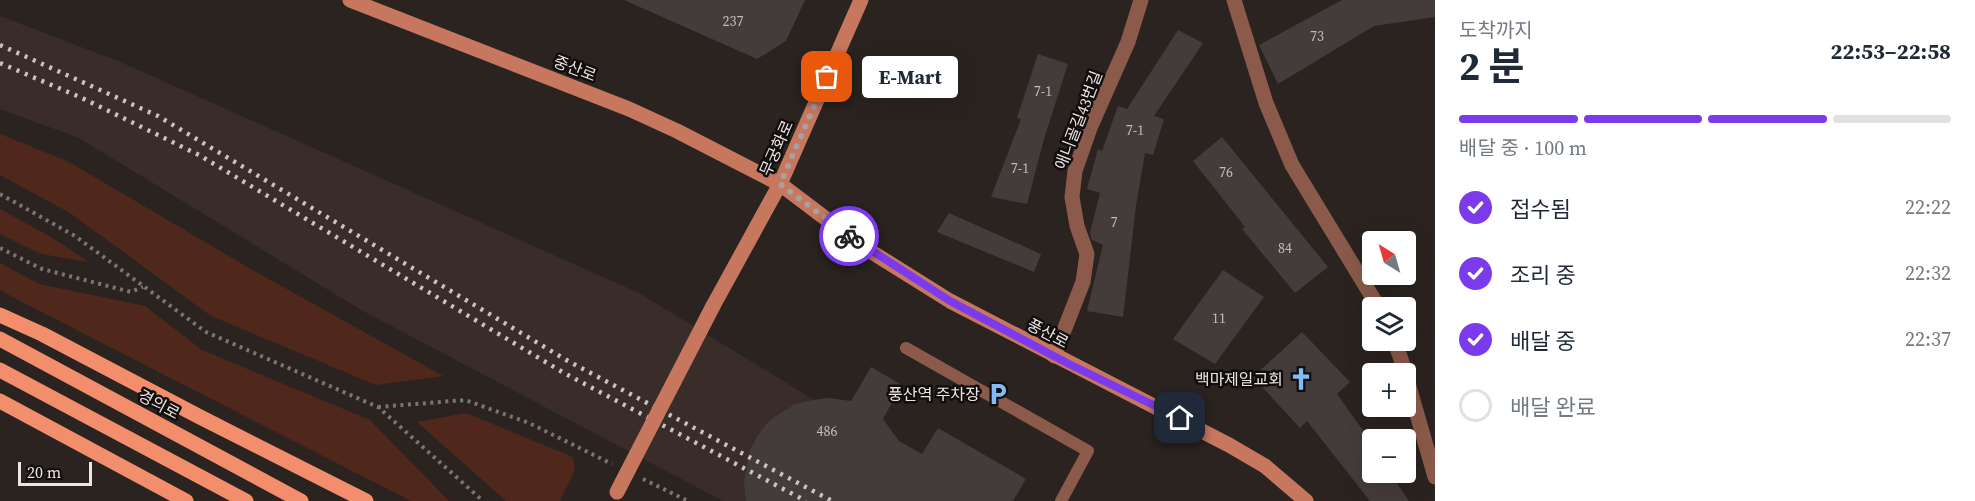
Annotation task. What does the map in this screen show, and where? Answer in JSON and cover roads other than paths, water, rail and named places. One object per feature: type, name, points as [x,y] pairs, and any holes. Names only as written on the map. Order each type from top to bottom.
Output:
[{"type":"main road","name":"중산로","points":[[350,0],[629,109],[677,130],[780,184]]},
{"type":"main road","name":"무궁화로","points":[[615,496],[713,306],[780,184],[861,0]]},
{"type":"main road","name":"풍산로","points":[[780,184],[862,246],[950,301],[1229,445],[1265,466],[1306,501]]},
{"type":"main road","points":[[0,315],[42,334],[366,501]]},
{"type":"main road","name":"경의로","points":[[0,339],[301,501]]},
{"type":"main road","points":[[0,370],[246,501]]},
{"type":"main road","points":[[0,400],[186,501]]},
{"type":"street","name":"애니골길43번길","points":[[1054,356],[1083,282],[1087,254],[1077,226],[1072,197],[1075,171],[1090,128],[1128,42],[1141,0]]},
{"type":"street","points":[[1234,0],[1266,103],[1292,165],[1372,297]]},
{"type":"street","points":[[1398,351],[1435,477]]},
{"type":"lane","points":[[906,348],[1088,451],[1061,501]]},
{"type":"railway","points":[[0,45],[158,116],[568,361],[832,501]]},
{"type":"railway","points":[[0,63],[82,98],[199,155],[564,373],[806,501]]},
{"type":"place","name":"E-Mart","points":[[827,77]]},
{"type":"place","name":"백마제일교회","points":[[1301,379]]},
{"type":"place","name":"풍산역 주차장","points":[[998,394]]}]
